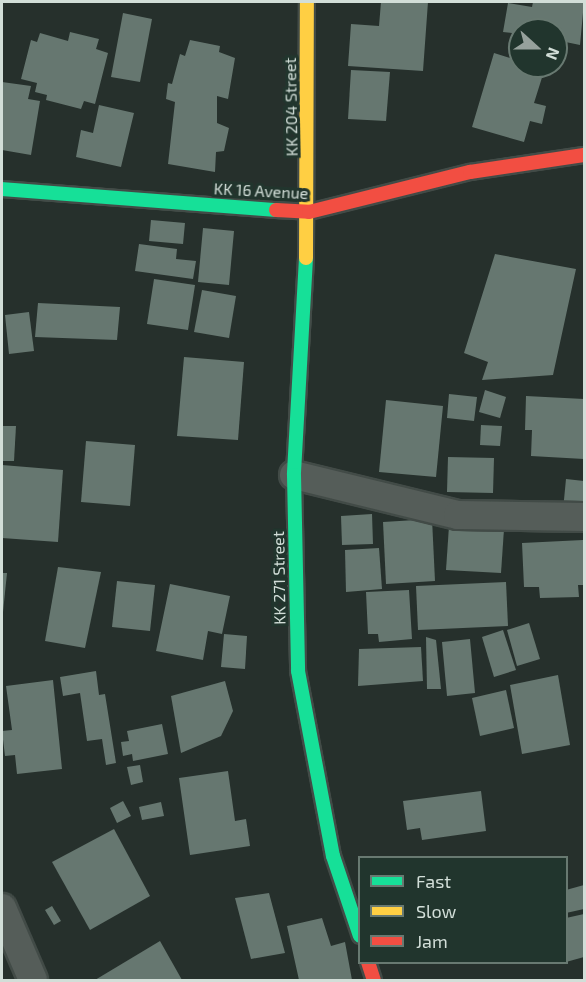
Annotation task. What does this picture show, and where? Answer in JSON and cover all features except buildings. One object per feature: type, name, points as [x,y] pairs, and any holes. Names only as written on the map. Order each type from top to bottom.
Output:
[{"type":"street","name":"KK 204 Street","points":[[307,2],[309,212]]},
{"type":"street","name":"KK 16 Avenue","points":[[2,189],[309,212],[470,172],[585,155]]},
{"type":"street","name":"KK 271 Street","points":[[309,212],[294,475],[298,671],[333,856],[358,930]]},
{"type":"street","points":[[294,475],[458,515],[585,517]]},
{"type":"street","points":[[2,908],[33,981]]},
{"type":"street","points":[[368,964],[374,981]]},
{"type":"traffic: fast","points":[[2,189],[276,210]]},
{"type":"traffic: fast","points":[[306,258],[294,475],[298,671],[333,856],[358,930]]},
{"type":"traffic: slow","points":[[306,258],[307,2]]},
{"type":"traffic: jam","points":[[276,210],[309,212],[470,172],[584,155]]},
{"type":"traffic: jam","points":[[369,964],[374,980]]}]
